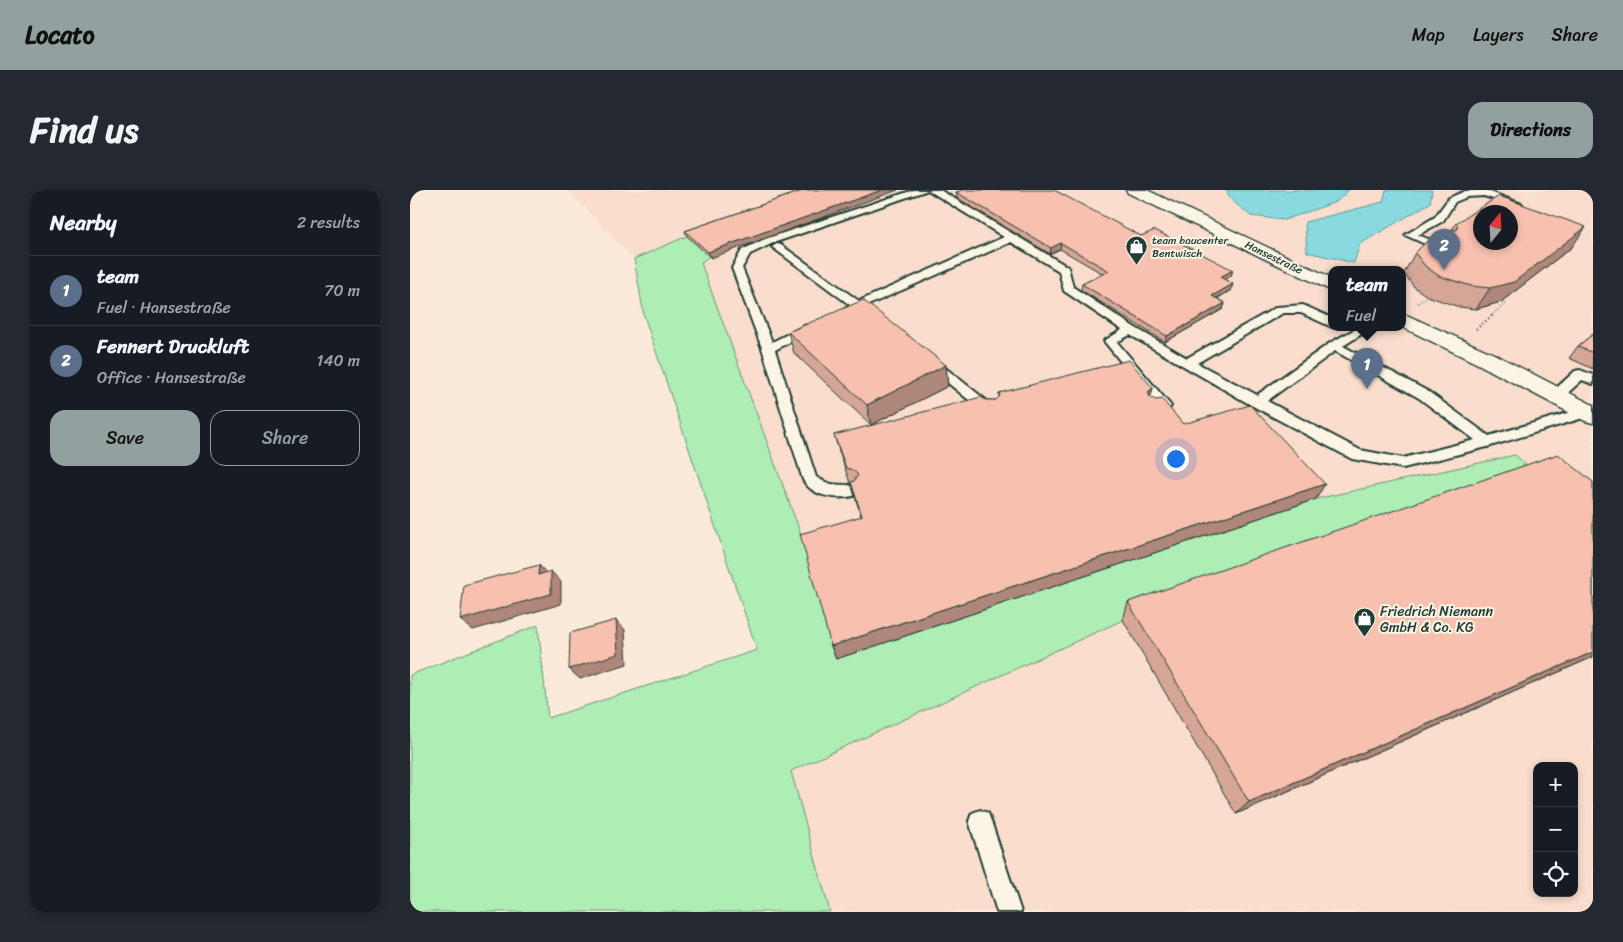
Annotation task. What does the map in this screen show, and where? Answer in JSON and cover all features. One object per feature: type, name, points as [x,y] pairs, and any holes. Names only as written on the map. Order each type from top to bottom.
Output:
[{"type":"street","name":"Hansestraße","points":[[1134,190],[1328,283]]},
{"type":"street","points":[[1406,321],[1486,359],[1590,414]]},
{"type":"lane","points":[[852,491],[826,491],[810,480],[768,348],[737,268],[746,252],[769,241],[923,190]]},
{"type":"lane","points":[[933,190],[1064,269],[1068,289],[1130,330],[1256,402],[1357,455],[1403,463],[1590,414]]},
{"type":"lane","points":[[1440,247],[1410,235],[1439,219],[1452,200],[1465,194],[1485,193],[1528,208]]},
{"type":"lane","points":[[842,313],[1011,238]]},
{"type":"lane","points":[[777,247],[882,324]]},
{"type":"lane","points":[[1187,364],[1281,309],[1303,309],[1328,321]]},
{"type":"lane","points":[[768,348],[817,325]]},
{"type":"lane","points":[[1130,330],[1110,341],[1164,406],[1153,409]]},
{"type":"lane","points":[[1256,402],[1334,346],[1360,331]]},
{"type":"lane","points":[[1334,346],[1424,395],[1487,442]]},
{"type":"lane","points":[[921,355],[991,411]]},
{"type":"lane","points":[[1556,396],[1580,374],[1593,380]]},
{"type":"lane","points":[[980,821],[1009,912]]},
{"type":"path","points":[[1475,330],[1506,304],[1500,302]]},
{"type":"shaded area","points":[[568,190],[1593,190],[1593,912],[759,912],[757,651],[644,316],[634,259]]},
{"type":"green space","points":[[687,236],[709,256],[701,263],[806,548],[836,659],[1316,499],[1515,455],[1538,475],[1123,620],[791,771],[830,912],[410,912],[410,675],[538,625],[548,718],[757,650],[644,316],[634,259]]},
{"type":"water","points":[[1226,190],[1349,190],[1336,202],[1284,220],[1251,216],[1230,199]]},
{"type":"water","points":[[1386,190],[1432,190],[1430,203],[1360,244],[1354,263],[1307,252],[1305,222],[1383,202]]},
{"type":"building","points":[[805,190],[882,190],[708,252],[685,231]]},
{"type":"building","name":"team baucenter Bentwisch","points":[[962,190],[1054,190],[1141,236],[1155,230],[1233,270],[1220,277],[1233,284],[1212,296],[1225,303],[1167,336],[1082,284],[1109,271],[1061,243],[1051,248],[956,192]]},
{"type":"building","points":[[1499,196],[1586,227],[1514,282],[1490,288],[1471,286],[1439,276],[1425,266],[1415,253],[1424,244],[1445,230],[1457,230],[1458,226],[1456,223],[1473,212],[1473,250],[1518,250],[1518,205],[1485,205]]},
{"type":"building","points":[[863,300],[946,365],[867,405],[788,332]]},
{"type":"building","points":[[1593,334],[1593,353],[1578,346]]},
{"type":"building","points":[[1129,360],[1153,388],[1148,392],[1150,397],[1156,400],[1162,399],[1183,424],[1250,405],[1325,484],[831,646],[800,534],[862,516],[851,482],[858,475],[853,470],[846,468],[834,435],[981,397],[986,400],[996,400],[1000,396],[999,393]]},
{"type":"building","name":"Friedrich Niemann GmbH & Co. KG","points":[[1558,454],[1593,482],[1593,652],[1249,802],[1128,602]]},
{"type":"building","points":[[539,565],[538,575],[551,571],[551,594],[460,620],[464,585]]},
{"type":"building","points":[[616,620],[618,654],[569,669],[570,633]]},
{"type":"place","name":"team baucenter Bentwisch","points":[[1136,265]]},
{"type":"place","name":"Fennert Druckluft","points":[[1444,270]]},
{"type":"place","name":"team","points":[[1367,389]]},
{"type":"place","name":"Friedrich Niemann GmbH & Co. KG","points":[[1364,638]]}]
